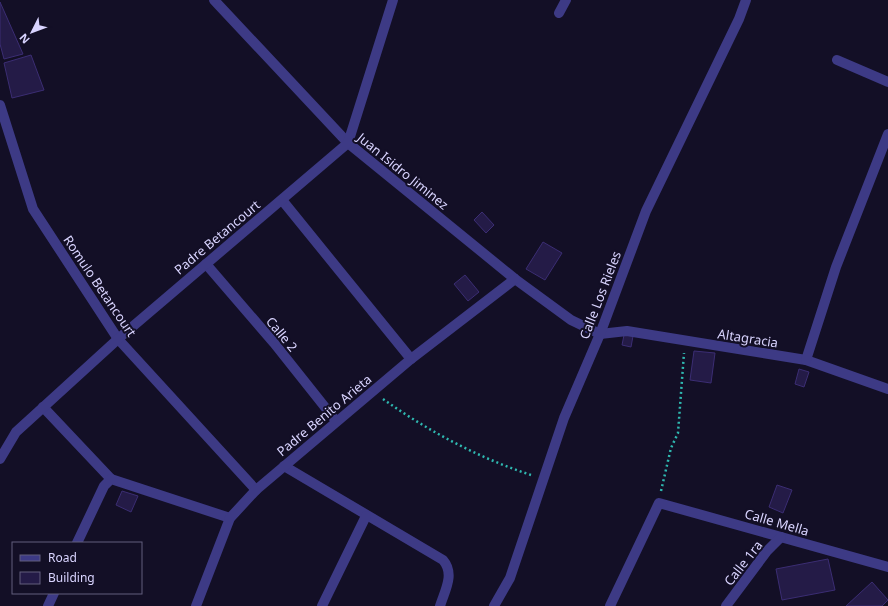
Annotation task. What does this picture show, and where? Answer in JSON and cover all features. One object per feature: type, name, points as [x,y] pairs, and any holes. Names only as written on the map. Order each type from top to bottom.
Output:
[{"type":"street","name":"Juan Isidro Jiminez","points":[[214,0],[348,143],[515,279],[571,320],[600,334]]},
{"type":"street","points":[[348,143],[394,0]]},
{"type":"street","points":[[558,13],[566,0]]},
{"type":"street","name":"Calle Los Rieles","points":[[494,606],[510,578],[564,418],[600,334],[646,211],[680,144],[746,0]]},
{"type":"street","points":[[837,60],[888,82]]},
{"type":"street","name":"Romulo Betancourt","points":[[0,105],[33,209],[118,339],[256,490]]},
{"type":"street","points":[[806,360],[836,267],[888,134]]},
{"type":"street","name":"Padre Betancourt","points":[[0,459],[16,432],[43,407],[118,339],[348,143]]},
{"type":"street","points":[[282,200],[411,359]]},
{"type":"street","name":"Calle 2","points":[[206,264],[274,344],[336,421]]},
{"type":"street","name":"Padre Benito Arieta","points":[[196,606],[230,518],[256,490],[411,359],[515,279]]},
{"type":"street","name":"Altagracia","points":[[600,334],[627,331],[806,360],[888,389]]},
{"type":"street","points":[[43,407],[111,479],[230,518]]},
{"type":"street","points":[[284,466],[366,516],[443,560],[448,565],[450,574],[440,606]]},
{"type":"street","points":[[77,542],[104,486],[111,479]]},
{"type":"street","points":[[610,606],[658,503]]},
{"type":"street","name":"Calle Mella","points":[[658,503],[888,567]]},
{"type":"street","points":[[322,606],[366,516]]},
{"type":"street","name":"Calle 1ra","points":[[726,606],[767,551],[781,537]]},
{"type":"street","points":[[48,606],[54,594]]},
{"type":"path","points":[[658,503],[671,448],[678,433],[685,340]]},
{"type":"path","points":[[372,391],[398,410],[452,441],[499,464],[543,479]]},
{"type":"building","points":[[0,2],[23,54],[4,59],[0,44]]},
{"type":"building","points":[[31,55],[44,90],[12,98],[4,63]]},
{"type":"building","points":[[482,212],[494,225],[486,233],[474,220]]},
{"type":"building","points":[[543,242],[562,253],[545,280],[526,269]]},
{"type":"building","points":[[465,275],[479,292],[468,301],[454,284]]},
{"type":"building","points":[[624,335],[633,336],[631,347],[622,345]]},
{"type":"building","points":[[694,351],[715,353],[711,383],[690,380]]},
{"type":"building","points":[[799,369],[809,372],[804,387],[795,384]]},
{"type":"building","points":[[777,485],[792,490],[783,513],[769,507]]},
{"type":"building","points":[[122,491],[138,496],[131,512],[116,505]]},
{"type":"building","points":[[828,559],[835,590],[782,600],[776,569]]},
{"type":"building","points":[[872,582],[888,600],[882,606],[846,606]]}]
